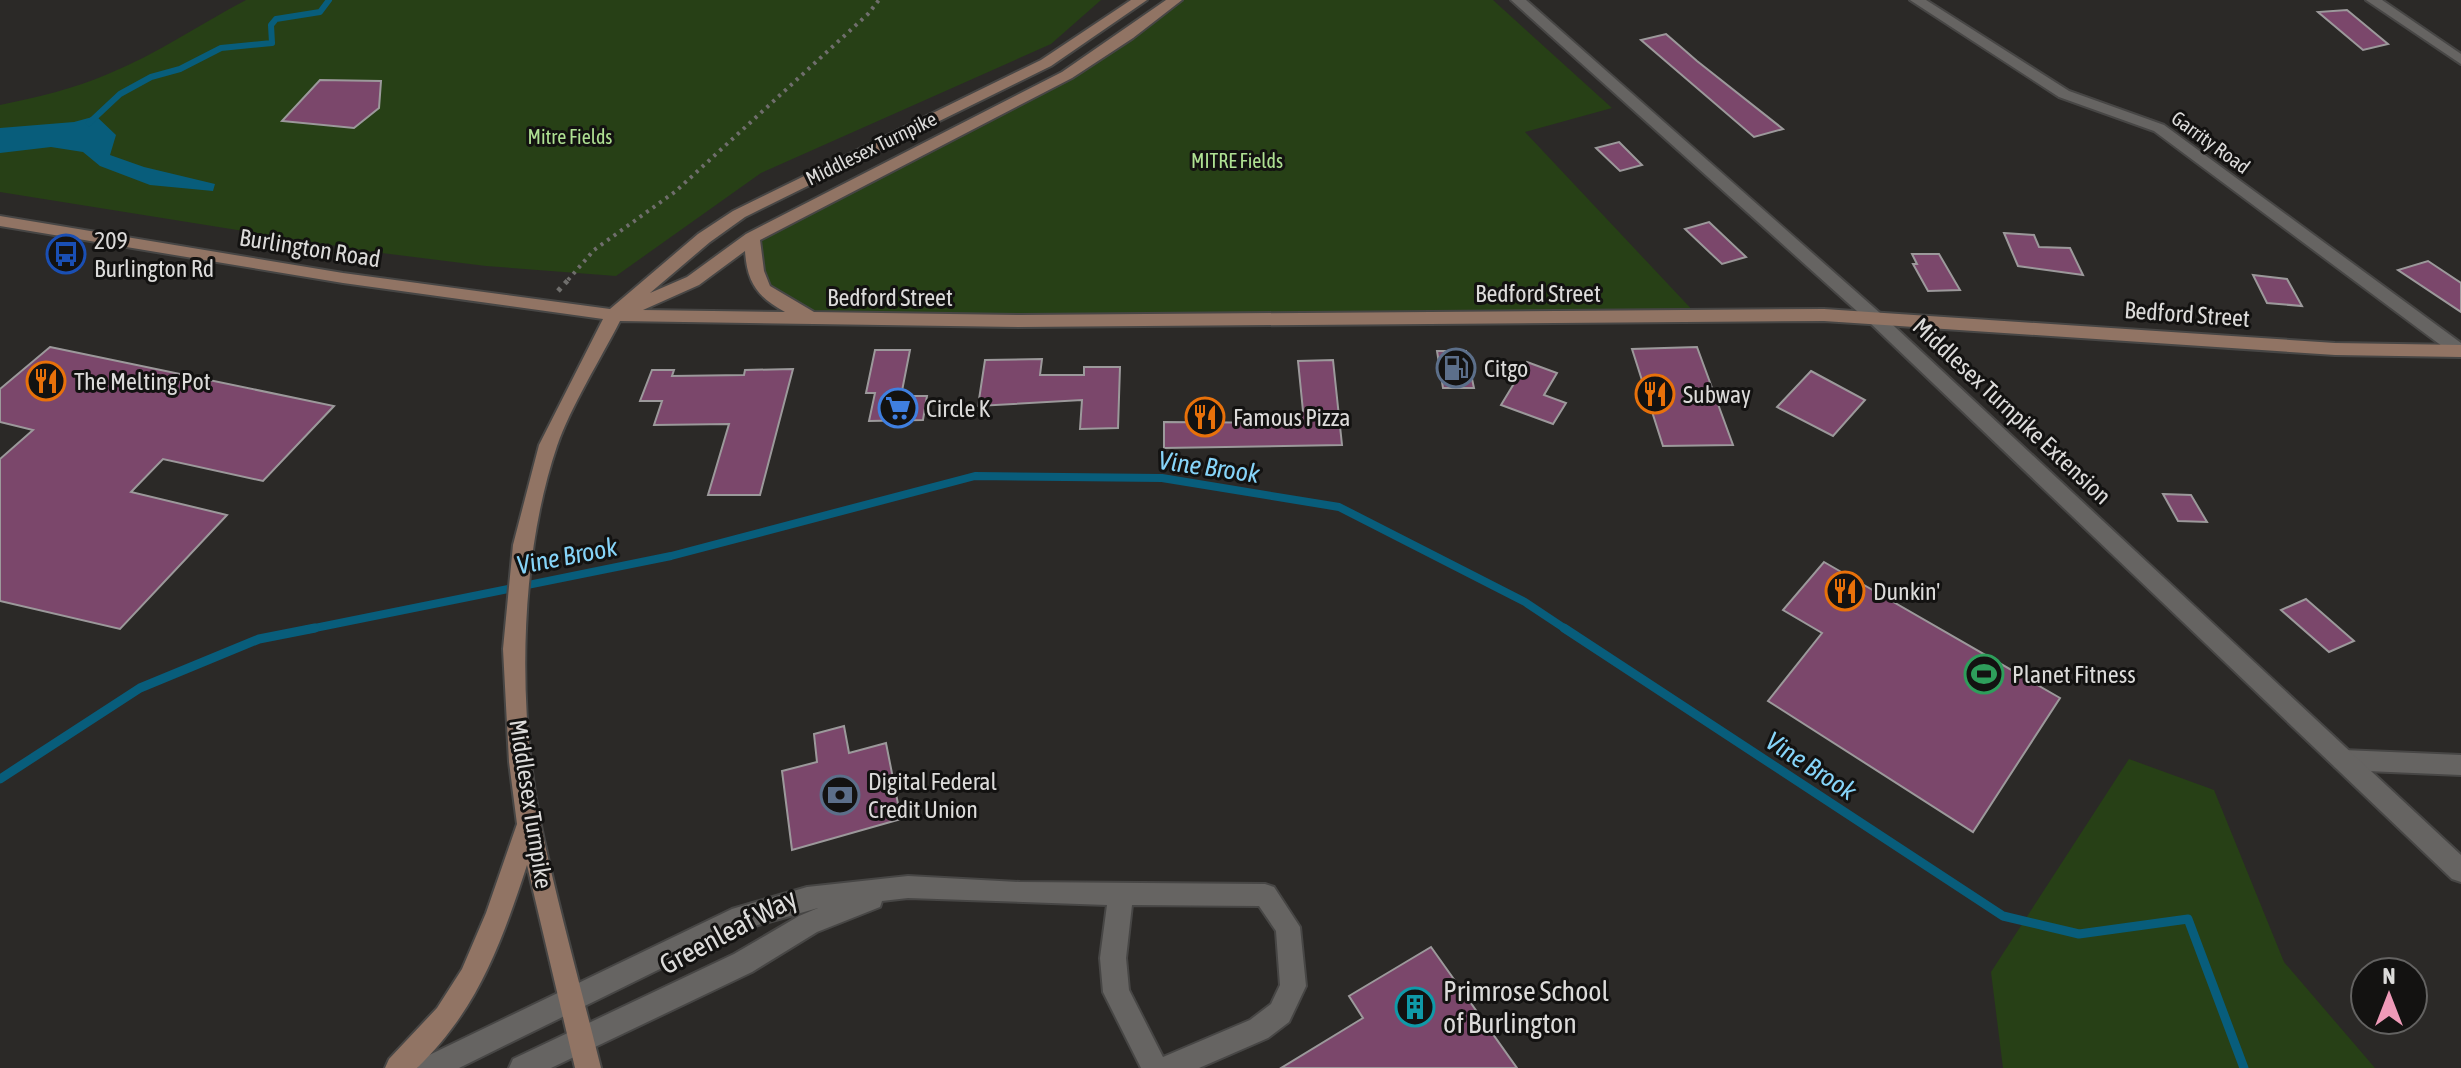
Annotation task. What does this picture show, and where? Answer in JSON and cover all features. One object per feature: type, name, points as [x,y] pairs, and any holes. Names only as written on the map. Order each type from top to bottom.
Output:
[{"type":"main road","name":"Middlesex Turnpike","points":[[588,1068],[529,824],[518,735],[514,649],[523,545],[548,445],[614,315],[704,238],[739,214],[1046,63],[1140,0]]},
{"type":"main road","name":"Middlesex Turnpike","points":[[614,315],[693,281],[752,238],[1067,75],[1175,0]]},
{"type":"main road","name":"Burlington Road","points":[[0,221],[343,278],[614,315]]},
{"type":"main road","points":[[752,238],[754,273],[764,294],[816,320]]},
{"type":"main road","name":"Bedford Street","points":[[614,315],[816,320],[1874,317],[2335,349],[2460,351]]},
{"type":"main road","points":[[398,1068],[459,1000],[482,953],[529,824]]},
{"type":"street","name":"Middlesex Turnpike Extension","points":[[1518,0],[1874,317],[2461,871]]},
{"type":"street","name":"Garrity Road","points":[[1917,0],[2064,94],[2159,128],[2460,351]]},
{"type":"street","points":[[2373,0],[2461,60]]},
{"type":"street","points":[[2343,760],[2461,765]]},
{"type":"street","name":"Greenleaf Way","points":[[522,1068],[743,963],[808,924],[908,887]]},
{"type":"street","name":"Greenleaf Way","points":[[430,1068],[732,921],[807,898],[908,887],[1265,895],[1288,927],[1293,986],[1280,1013],[1259,1029],[1168,1068]]},
{"type":"street","points":[[1121,894],[1113,958],[1116,992],[1155,1068]]},
{"type":"path","points":[[545,305],[594,250],[676,191],[879,0]]},
{"type":"green space","name":"Mitre Fields","points":[[246,0],[1101,0],[1051,44],[761,173],[616,276],[486,266],[374,252],[0,192],[0,105],[69,88],[108,74]]},
{"type":"green space","name":"MITRE Fields","points":[[1175,0],[1493,0],[1612,108],[1525,132],[1698,316],[816,320],[764,294],[752,238],[1067,75]]},
{"type":"green space","points":[[2129,759],[2214,790],[2284,962],[2375,1068],[2003,1068],[1991,972]]},
{"type":"water","points":[[96,116],[116,135],[110,155],[144,167],[215,184],[213,191],[150,185],[100,166],[83,152],[51,147],[0,153],[0,128],[74,122]]},
{"type":"building","points":[[2347,10],[2388,44],[2363,50],[2318,12]]},
{"type":"building","points":[[1666,34],[1783,129],[1754,137],[1641,40]]},
{"type":"building","points":[[320,80],[381,81],[379,108],[354,128],[282,121]]},
{"type":"building","points":[[1619,142],[1642,165],[1620,171],[1596,148]]},
{"type":"building","points":[[1709,222],[1746,257],[1722,264],[1685,229]]},
{"type":"building","points":[[2004,233],[2034,235],[2039,247],[2070,248],[2083,275],[2018,266]]},
{"type":"building","points":[[1912,254],[1939,254],[1960,290],[1928,291],[1913,264],[1917,264]]},
{"type":"building","points":[[2428,261],[2461,283],[2461,312],[2398,270]]},
{"type":"building","points":[[2253,275],[2287,279],[2302,306],[2267,303]]},
{"type":"building","points":[[50,347],[334,406],[263,481],[163,459],[131,492],[227,515],[120,629],[0,601],[0,459],[33,430],[0,422],[0,389]]},
{"type":"building","points":[[1697,347],[1733,445],[1663,446],[1632,349]]},
{"type":"building","points":[[875,350],[910,350],[901,396],[927,396],[923,420],[869,421],[875,393],[866,393]]},
{"type":"building","points":[[1437,351],[1466,351],[1474,388],[1443,388]]},
{"type":"building","points":[[1042,359],[1040,375],[1084,375],[1084,367],[1120,367],[1118,428],[1080,429],[1082,400],[978,406],[985,360]]},
{"type":"building","points":[[1333,360],[1342,445],[1164,448],[1164,422],[1288,423],[1303,411],[1298,361]]},
{"type":"building","points":[[1527,362],[1557,373],[1544,395],[1566,403],[1553,424],[1501,405]]},
{"type":"building","points":[[793,369],[760,495],[708,495],[729,424],[654,425],[662,401],[640,401],[652,370],[674,370],[672,376],[744,375],[745,370]]},
{"type":"building","points":[[1811,371],[1865,400],[1833,436],[1777,407]]},
{"type":"building","points":[[2163,494],[2191,495],[2207,522],[2178,521]]},
{"type":"building","points":[[1824,562],[2060,698],[1973,832],[1768,701],[1822,633],[1783,610]]},
{"type":"building","points":[[2306,599],[2354,641],[2329,652],[2281,610]]},
{"type":"building","name":"Digital Federal Credit Union","points":[[844,726],[849,753],[886,743],[901,819],[792,850],[782,771],[817,762],[814,734]]},
{"type":"building","name":"Primrose School of Burlington","points":[[1431,947],[1517,1068],[1281,1068],[1363,1018],[1349,996]]},
{"type":"waterway","points":[[89,123],[120,94],[151,77],[180,69],[221,48],[272,43],[271,25],[276,19],[320,12],[329,0]]},
{"type":"waterway","name":"Vine Brook","points":[[311,629],[671,556],[975,476],[1162,478],[1339,507],[1525,602],[1564,628]]},
{"type":"waterway","name":"Vine Brook","points":[[1564,628],[2003,916],[2079,934],[2188,919],[2244,1068]]},
{"type":"waterway","name":"Vine Brook","points":[[0,779],[140,688],[259,639],[311,629]]},
{"type":"waterway","name":"Vine Brook","points":[[305,630],[311,629]]},
{"type":"place","name":"209 Burlington Rd","points":[[66,254]]},
{"type":"place","name":"Citgo","points":[[1456,368]]},
{"type":"place","name":"The Melting Pot","points":[[46,381]]},
{"type":"place","name":"Subway","points":[[1655,394]]},
{"type":"place","name":"Circle K","points":[[898,408]]},
{"type":"place","name":"Famous Pizza","points":[[1205,417]]},
{"type":"place","name":"Dunkin'","points":[[1845,591]]},
{"type":"place","name":"Planet Fitness","points":[[1984,674]]},
{"type":"place","name":"Digital Federal Credit Union","points":[[840,795]]},
{"type":"place","name":"Primrose School of Burlington","points":[[1415,1007]]}]
